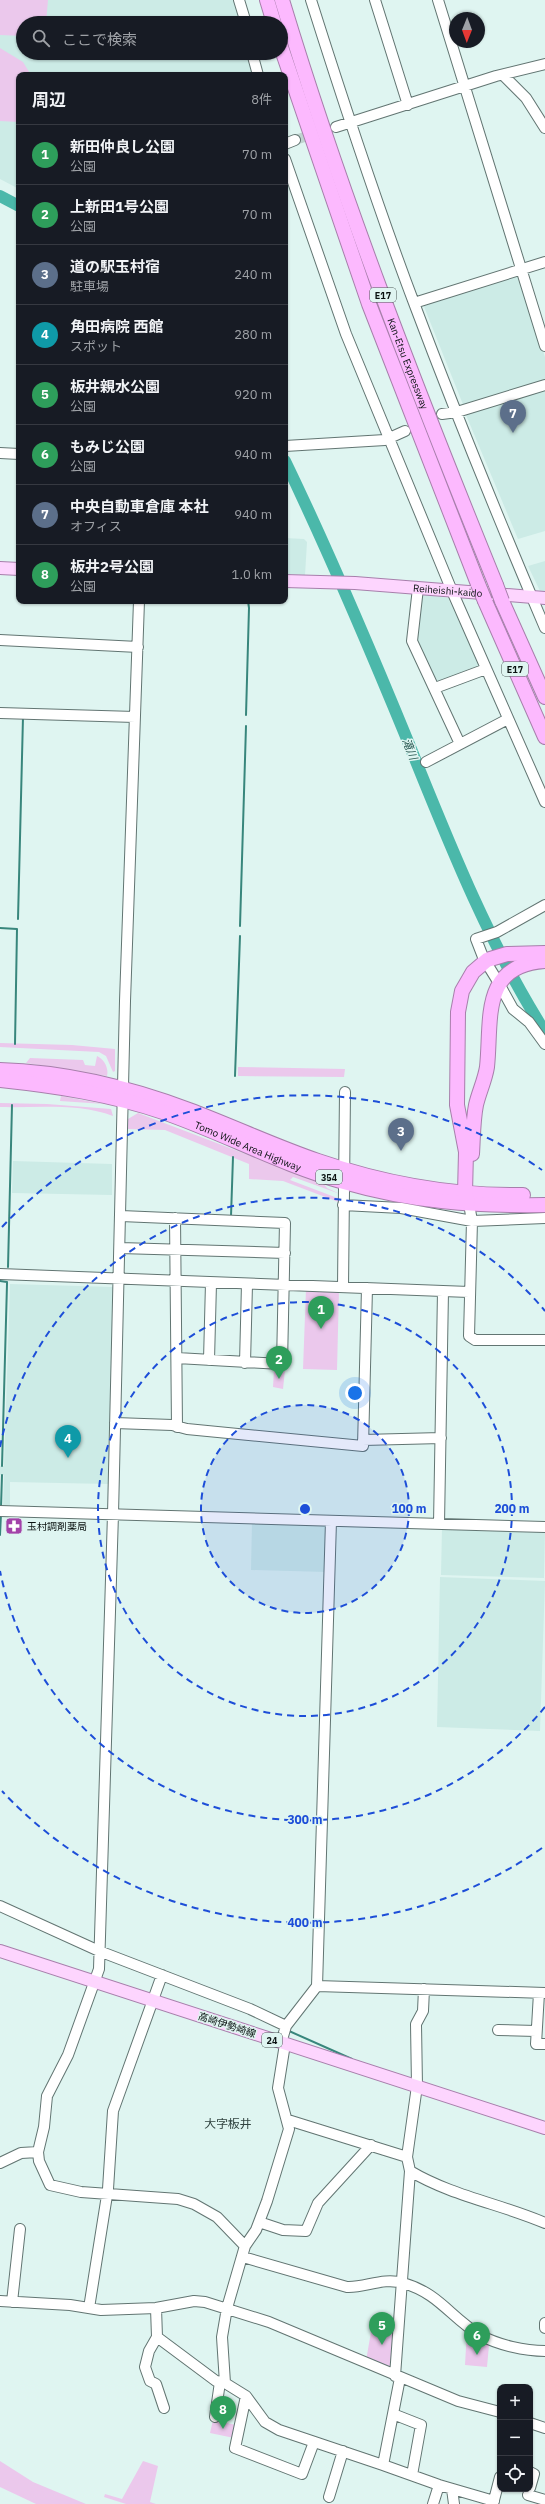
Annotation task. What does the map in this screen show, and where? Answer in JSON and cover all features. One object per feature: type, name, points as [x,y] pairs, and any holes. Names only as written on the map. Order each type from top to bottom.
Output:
[{"type":"highway","points":[[266,0],[272,16]]},
{"type":"highway","name":"Kan-Etsu Expressway","points":[[282,0],[287,16]]},
{"type":"highway","name":"Kan-Etsu Expressway","points":[[288,18],[351,208],[427,416],[502,601],[545,697]]},
{"type":"highway","name":"Kan-Etsu Expressway","points":[[285,60],[369,304],[478,584],[545,738]]},
{"type":"highway","points":[[468,1197],[476,1107],[487,1068],[491,1002],[500,984],[518,959],[545,953]]},
{"type":"highway","points":[[468,1197],[466,1152],[457,1117],[458,1012],[462,991],[473,972],[486,961],[518,959],[545,961]]},
{"type":"highway","name":"Tomo Wide Area Highway","points":[[0,1070],[49,1074],[123,1095],[188,1110],[291,1151],[343,1176],[468,1197],[545,1205]]},
{"type":"highway","name":"Tomo Wide Area Highway","points":[[0,1080],[123,1095]]},
{"type":"highway","name":"Tomo Wide Area Highway","points":[[468,1197],[545,1195]]},
{"type":"main road","points":[[0,568],[16,569]]},
{"type":"main road","name":"Reiheishi-kaido","points":[[288,581],[351,583],[545,598]]},
{"type":"main road","name":"高崎伊勢崎線","points":[[0,1951],[545,2128]]},
{"type":"street","points":[[239,0],[244,16]]},
{"type":"street","points":[[311,0],[350,122],[414,303],[506,538],[545,628]]},
{"type":"street","points":[[375,0],[408,105]]},
{"type":"street","points":[[438,0],[545,346]]},
{"type":"street","points":[[254,60],[257,72]]},
{"type":"street","points":[[336,127],[464,86],[545,64]]},
{"type":"street","points":[[503,75],[526,98],[545,128]]},
{"type":"street","points":[[288,143],[295,140]]},
{"type":"street","points":[[288,168],[346,334],[452,591],[508,719],[542,788],[545,802]]},
{"type":"street","points":[[414,303],[545,262]]},
{"type":"street","points":[[442,414],[457,412],[545,385]]},
{"type":"street","points":[[288,446],[390,438],[405,431]]},
{"type":"street","points":[[0,454],[16,454]]},
{"type":"street","points":[[418,588],[412,641],[460,744]]},
{"type":"street","points":[[139,604],[123,1095],[113,1514],[98,1975],[94,1982],[68,2055],[48,2096],[38,2152],[39,2161],[50,2185],[81,2192],[178,2199],[194,2204],[217,2217],[245,2246]]},
{"type":"street","points":[[0,640],[138,647]]},
{"type":"street","points":[[434,688],[486,669]]},
{"type":"street","points":[[0,713],[135,717]]},
{"type":"street","points":[[426,762],[508,719]]},
{"type":"street","points":[[545,905],[497,932],[483,938],[476,939],[486,961],[513,1009],[529,1022],[545,1044]]},
{"type":"street","points":[[343,1287],[345,1092]]},
{"type":"street","points":[[468,1197],[472,1221],[469,1336],[475,1340],[545,1340]]},
{"type":"street","points":[[343,1205],[401,1208],[472,1221],[545,1218]]},
{"type":"street","points":[[121,1216],[284,1221],[285,1253],[282,1364],[177,1358]]},
{"type":"street","points":[[175,1218],[177,1427]]},
{"type":"street","points":[[120,1248],[285,1253]]},
{"type":"street","points":[[0,1274],[119,1280],[469,1292]]},
{"type":"street","points":[[209,1360],[211,1283]]},
{"type":"street","points":[[245,1362],[247,1284]]},
{"type":"street","points":[[115,1423],[177,1427],[363,1446],[367,1288]]},
{"type":"street","points":[[439,1524],[443,1291]]},
{"type":"street","points":[[363,1440],[441,1438]]},
{"type":"street","points":[[0,1511],[545,1527]]},
{"type":"street","points":[[214,2417],[222,2383],[222,2337],[227,2308],[245,2246],[259,2222],[286,2138],[288,2120],[278,2088],[286,2026],[318,1986],[331,1521]]},
{"type":"street","points":[[0,1906],[99,1951],[250,2009],[286,2026]]},
{"type":"street","points":[[89,2308],[107,2194],[113,2111],[162,1975]]},
{"type":"street","points":[[318,1986],[542,1993],[536,2031],[536,2044],[545,2044]]},
{"type":"street","points":[[383,2465],[393,2414],[398,2377],[401,2282],[410,2171],[407,2157],[417,2086],[416,2024],[423,2011],[424,1989]]},
{"type":"street","points":[[498,2030],[536,2031]]},
{"type":"street","points":[[288,2120],[407,2157]]},
{"type":"street","points":[[259,2222],[283,2230],[306,2231],[318,2202],[371,2145]]},
{"type":"street","points":[[0,2163],[21,2153],[38,2152]]},
{"type":"street","points":[[410,2171],[446,2190],[486,2201],[545,2223]]},
{"type":"street","points":[[12,2302],[20,2229]]},
{"type":"street","points":[[243,2257],[346,2288],[359,2288],[370,2282],[401,2282],[434,2296],[486,2338],[535,2351],[545,2351]]},
{"type":"street","points":[[0,2301],[101,2310],[156,2308],[194,2301],[205,2302],[269,2322],[398,2377],[466,2403],[497,2411]]},
{"type":"street","points":[[156,2308],[157,2337],[149,2351],[145,2366],[150,2381],[156,2384],[164,2408]]},
{"type":"street","points":[[545,2323],[545,2328]]},
{"type":"street","points":[[157,2337],[222,2383],[246,2396],[265,2422],[279,2430],[439,2485],[494,2502],[497,2490]]},
{"type":"street","points":[[246,2396],[236,2448],[302,2474],[314,2442]]},
{"type":"street","points":[[393,2414],[421,2425],[412,2475]]},
{"type":"street","points":[[533,2424],[545,2428]]},
{"type":"street","points":[[330,2497],[343,2451]]},
{"type":"street","points":[[433,2504],[439,2485]]},
{"type":"street","points":[[452,2489],[454,2504]]},
{"type":"street","points":[[529,2494],[545,2500]]},
{"type":"shaded area","points":[[0,0],[234,0],[239,16],[16,16],[16,60],[249,60],[251,72],[16,72],[16,187],[0,179]]},
{"type":"shaded area","points":[[0,0],[48,0],[47,16],[16,16],[16,36],[0,35]]},
{"type":"shaded area","points":[[0,48],[16,58],[16,60],[23,62],[29,72],[16,72],[16,122],[0,121]]},
{"type":"shaded area","points":[[519,275],[545,357],[545,381],[464,407],[423,304]]},
{"type":"shaded area","points":[[545,388],[545,531],[518,539],[466,415]]},
{"type":"shaded area","points":[[288,538],[304,539],[307,542],[305,575],[288,574]]},
{"type":"shaded area","points":[[545,561],[545,591],[540,591],[528,566]]},
{"type":"shaded area","points":[[419,594],[448,598],[481,668],[435,684],[415,640]]},
{"type":"shaded area","points":[[0,1043],[72,1045],[115,1049],[115,1071],[113,1072],[106,1056],[99,1052],[0,1047]]},
{"type":"shaded area","points":[[97,1056],[102,1059],[105,1064],[107,1076],[26,1063],[30,1058],[83,1060],[85,1065],[95,1066]]},
{"type":"shaded area","points":[[238,1067],[345,1069],[344,1077],[238,1076]]},
{"type":"shaded area","points":[[61,1096],[104,1104],[60,1101]]},
{"type":"shaded area","points":[[0,1103],[47,1104],[111,1109],[113,1116],[86,1109],[57,1107],[0,1107]]},
{"type":"shaded area","points":[[138,1113],[324,1184],[327,1188],[340,1194],[293,1177],[290,1180],[340,1199],[341,1203],[283,1181],[249,1179],[249,1164],[165,1130],[128,1129],[128,1119]]},
{"type":"shaded area","points":[[13,1161],[112,1164],[112,1195],[12,1193]]},
{"type":"shaded area","points":[[10,1284],[113,1287],[109,1484],[10,1482],[10,1508],[3,1508],[4,1475],[0,1475],[0,1466],[4,1466]]},
{"type":"shaded area","points":[[306,1289],[339,1290],[337,1370],[303,1369]]},
{"type":"shaded area","points":[[274,1369],[285,1370],[283,1389],[273,1387]]},
{"type":"shaded area","points":[[252,1522],[325,1523],[328,1526],[327,1572],[251,1570]]},
{"type":"shaded area","points":[[442,1528],[545,1530],[544,1578],[441,1575]]},
{"type":"shaded area","points":[[440,1577],[545,1581],[540,1731],[437,1727]]},
{"type":"shaded area","points":[[372,2326],[396,2328],[393,2369],[366,2361]]},
{"type":"shaded area","points":[[467,2329],[489,2345],[487,2367],[465,2365]]},
{"type":"shaded area","points":[[213,2420],[236,2425],[234,2438],[210,2433]]},
{"type":"shaded area","points":[[0,2461],[33,2482],[86,2504],[36,2504],[0,2487]]},
{"type":"shaded area","points":[[143,2461],[158,2466],[150,2502],[156,2504],[126,2504],[104,2497],[105,2494],[122,2499]]},
{"type":"waterway","name":"滝川","points":[[0,196],[16,204]]},
{"type":"waterway","name":"滝川","points":[[288,467],[349,602],[439,818],[487,927],[524,998],[545,1032]]},
{"type":"waterway","points":[[246,715],[248,604]]},
{"type":"waterway","points":[[18,919],[23,717]]},
{"type":"waterway","points":[[240,926],[246,726]]},
{"type":"waterway","points":[[0,928],[17,929],[15,1044]]},
{"type":"waterway","points":[[235,1076],[240,936]]},
{"type":"waterway","points":[[8,1267],[12,1105]]},
{"type":"waterway","points":[[231,1216],[233,1157]]},
{"type":"waterway","points":[[0,1281],[7,1282],[2,1466]]},
{"type":"waterway","points":[[1,1507],[2,1475]]},
{"type":"waterway","points":[[0,1535],[1,1514]]},
{"type":"waterway","points":[[289,2031],[352,2059]]},
{"type":"tunnel","points":[[295,140],[317,133]]},
{"type":"place","name":"中央自動車倉庫 本社","points":[[513,433]]},
{"type":"place","name":"道の駅玉村宿","points":[[401,1151]]},
{"type":"place","name":"新田仲良し公園","points":[[321,1329]]},
{"type":"place","name":"上新田1号公園","points":[[279,1379]]},
{"type":"place","name":"角田病院 西館","points":[[68,1458]]},
{"type":"place","name":"玉村調剤薬局","points":[[14,1526]]},
{"type":"place","name":"板井親水公園","points":[[382,2345]]},
{"type":"place","name":"もみじ公園","points":[[477,2355]]},
{"type":"place","name":"板井2号公園","points":[[223,2429]]},
{"type":"district","name":"大字板井","points":[[228,2123]]}]
